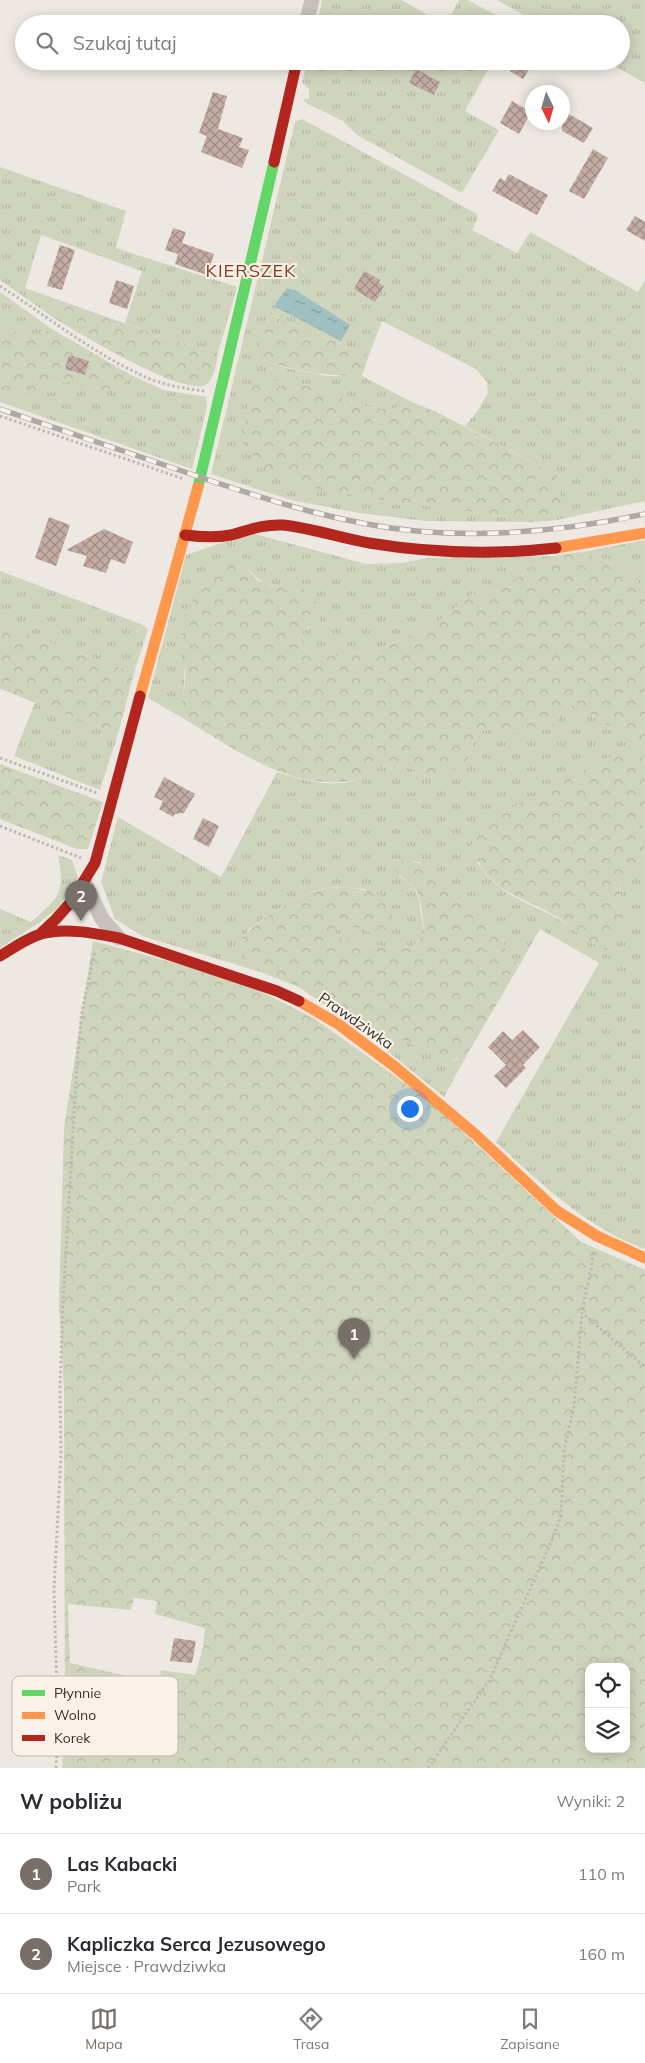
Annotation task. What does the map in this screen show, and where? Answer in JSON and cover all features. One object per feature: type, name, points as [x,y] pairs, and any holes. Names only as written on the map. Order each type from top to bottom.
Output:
[{"type":"street","points":[[308,15],[312,0]]},
{"type":"street","points":[[39,935],[64,912],[85,883],[95,862],[199,482],[295,70]]},
{"type":"street","points":[[185,535],[208,538],[273,525],[299,527],[337,537],[424,550],[492,551],[542,549],[645,533]]},
{"type":"street","points":[[85,883],[102,919],[119,938]]},
{"type":"street","name":"Prawdziwka","points":[[0,956],[39,935],[57,933],[98,934],[119,938],[277,991],[300,1001],[338,1024],[394,1066],[476,1135],[557,1211],[597,1236],[645,1258]]},
{"type":"path","points":[[0,286],[69,332],[138,374],[179,388],[219,393]]},
{"type":"path","points":[[0,416],[176,477],[199,482]]},
{"type":"path","points":[[0,758],[112,798]]},
{"type":"path","points":[[0,826],[95,862]]},
{"type":"path","points":[[57,1676],[54,1589],[61,1464],[60,1386],[66,1235],[76,1062],[82,1010],[98,934]]},
{"type":"path","points":[[428,1768],[490,1679],[561,1516],[564,1450],[574,1406],[582,1312],[597,1236]]},
{"type":"path","points":[[582,1312],[645,1367]]},
{"type":"green space","points":[[322,0],[402,0],[428,15],[319,15]]},
{"type":"green space","points":[[459,0],[467,0],[496,15],[451,15]]},
{"type":"green space","points":[[497,0],[645,0],[645,83],[622,70],[630,70],[630,15],[523,15]]},
{"type":"green space","points":[[305,70],[488,70],[465,111],[499,130],[462,193],[357,135],[343,121],[308,104],[303,100],[309,99],[309,89],[302,82]]},
{"type":"green space","points":[[302,119],[477,214],[478,218],[472,230],[517,253],[530,232],[638,292],[645,280],[645,501],[552,521],[560,514],[558,476],[465,426],[476,413],[488,393],[487,382],[476,369],[382,321],[369,355],[270,315],[256,358],[286,368],[327,376],[362,376],[412,402],[390,410],[365,406],[301,384],[367,498],[487,514],[527,522],[425,521],[359,513],[291,500],[211,474],[295,122]]},
{"type":"green space","points":[[0,167],[126,211],[116,248],[237,287],[218,353],[169,339],[125,323],[142,271],[41,235],[25,288],[56,299],[54,318],[0,280]]},
{"type":"green space","points":[[0,292],[52,329],[37,334],[26,334],[14,332],[0,326]]},
{"type":"green space","points":[[56,299],[169,339],[218,353],[216,367],[210,381],[203,386],[190,385],[172,380],[128,360],[54,318]]},
{"type":"green space","points":[[270,315],[369,355],[362,376],[308,372],[256,358]]},
{"type":"green space","points":[[0,326],[14,332],[26,334],[37,334],[52,329],[131,375],[118,389],[98,391],[70,382],[41,383],[29,400],[0,390]]},
{"type":"green space","points":[[131,375],[164,390],[206,397],[207,407],[192,469],[0,402],[0,390],[29,400],[41,383],[70,382],[99,391],[118,389]]},
{"type":"green space","points":[[254,377],[301,384],[365,406],[390,410],[412,402],[439,413],[558,476],[561,490],[560,514],[552,521],[527,522],[487,514],[367,498],[318,489],[261,467],[242,442]]},
{"type":"green space","points":[[251,533],[366,564],[402,563],[427,558],[552,556],[498,590],[471,595],[434,625],[379,649],[338,656],[316,653],[302,648],[298,639],[303,631],[311,627],[279,586],[269,585],[261,581],[247,567],[185,662],[183,702],[179,716],[148,698],[186,555]]},
{"type":"green space","points":[[645,540],[645,590],[626,569],[581,552]]},
{"type":"green space","points":[[581,552],[626,569],[645,590],[645,746],[569,703],[552,727],[531,735],[496,729],[477,731],[467,762],[452,771],[430,777],[405,766],[373,763],[355,780],[343,782],[317,781],[296,777],[255,761],[179,716],[185,676],[182,637],[183,623],[192,601],[216,567],[238,563],[246,567],[257,580],[272,586],[285,583],[300,587],[314,595],[321,619],[303,631],[298,639],[302,648],[316,653],[338,656],[379,649],[434,625],[471,595],[498,590],[552,556]]},
{"type":"green space","points":[[0,571],[141,624],[148,629],[134,673],[0,625]]},
{"type":"green space","points":[[0,625],[134,673],[118,734],[0,689]]},
{"type":"green space","points":[[35,702],[118,734],[100,790],[14,756]]},
{"type":"green space","points":[[569,703],[645,746],[645,762],[638,753],[477,862],[501,888],[519,900],[558,919],[576,932],[631,915],[621,899],[620,878],[631,868],[641,853],[642,822],[645,813],[645,1249],[627,1242],[594,1224],[536,1179],[496,1142],[599,963],[540,929],[519,966],[505,949],[503,940],[479,912],[458,901],[435,872],[423,863],[413,861],[399,876],[414,887],[419,901],[424,933],[414,945],[403,949],[360,943],[341,938],[333,930],[344,924],[361,928],[366,889],[326,888],[306,894],[285,905],[247,931],[245,957],[263,973],[142,936],[115,919],[101,882],[118,817],[221,877],[277,772],[305,780],[337,784],[356,780],[373,763],[405,766],[430,777],[452,771],[467,762],[477,731],[496,729],[512,733],[552,727]]},
{"type":"green space","points":[[617,753],[638,753],[645,762],[645,813],[642,825],[644,845],[642,855],[620,878],[621,899],[631,915],[606,951],[580,936],[556,916],[495,883],[486,874],[471,845],[481,825],[493,817]]},
{"type":"green space","points":[[0,764],[103,802],[88,849],[77,849],[0,819]]},
{"type":"green space","points":[[58,855],[72,860],[78,878],[59,907],[0,948],[0,909],[31,922],[48,907],[58,894],[61,878]]},
{"type":"green space","points":[[400,861],[423,863],[435,872],[458,901],[479,912],[492,923],[503,940],[505,949],[519,966],[464,1060],[440,1058],[393,1035],[370,1037],[299,987],[263,973],[245,957],[241,949],[241,939],[248,931],[281,907],[306,894],[336,887],[357,889],[385,897],[394,919],[392,934],[382,936],[344,924],[333,930],[341,938],[360,943],[403,949],[414,945],[424,933],[422,908],[413,886],[395,870]]},
{"type":"green space","points":[[93,941],[238,980],[315,1019],[431,1102],[581,1242],[645,1270],[645,1768],[62,1768],[63,1756],[178,1756],[178,1676],[160,1676],[161,1670],[195,1675],[203,1648],[205,1628],[155,1614],[157,1601],[134,1598],[131,1610],[68,1604],[70,1663],[128,1676],[65,1676],[64,1390],[59,1304],[64,1128]]},
{"type":"green space","points":[[393,1035],[455,1060],[464,1060],[444,1097],[370,1037]]},
{"type":"water","points":[[287,288],[295,290],[350,325],[341,341],[274,306]]},
{"type":"building","points":[[416,70],[440,82],[434,95],[409,83]]},
{"type":"building","points":[[511,70],[528,70],[523,79]]},
{"type":"building","points":[[213,92],[227,96],[218,129],[243,138],[239,147],[249,150],[242,168],[201,152],[207,136],[199,133]]},
{"type":"building","points":[[512,101],[525,109],[525,123],[519,134],[500,123]]},
{"type":"building","points":[[570,115],[593,128],[584,143],[562,131],[570,130]]},
{"type":"building","points":[[593,149],[608,158],[584,199],[569,191]]},
{"type":"building","points":[[509,174],[548,195],[537,215],[492,191],[500,178],[505,181]]},
{"type":"building","points":[[635,216],[645,222],[645,241],[626,230]]},
{"type":"building","points":[[173,228],[186,232],[182,243],[214,254],[207,275],[175,264],[178,254],[165,250]]},
{"type":"building","points":[[60,245],[75,250],[62,290],[47,286]]},
{"type":"building","points":[[364,271],[380,280],[379,283],[384,286],[375,302],[354,289]]},
{"type":"building","points":[[116,280],[134,286],[127,309],[109,303]]},
{"type":"building","points":[[69,355],[89,361],[85,375],[65,369]]},
{"type":"building","points":[[49,517],[70,525],[56,566],[35,558]]},
{"type":"building","points":[[104,529],[133,542],[125,564],[111,559],[106,573],[83,566],[87,556],[66,550]]},
{"type":"building","points":[[164,777],[195,794],[184,813],[175,814],[173,817],[159,809],[163,801],[154,797]]},
{"type":"building","points":[[203,818],[219,826],[209,847],[193,839]]},
{"type":"building","points":[[523,1030],[540,1047],[523,1065],[526,1068],[506,1088],[494,1076],[506,1065],[488,1047],[503,1031],[512,1040]]},
{"type":"building","points":[[174,1638],[196,1641],[192,1663],[170,1661]]},
{"type":"railway","points":[[0,409],[211,481],[297,508],[386,527],[445,533],[503,533],[560,528],[645,514]]},
{"type":"traffic: fast","points":[[198,487],[274,162]]},
{"type":"traffic: slow","points":[[140,696],[198,487]]},
{"type":"traffic: slow","points":[[556,548],[645,533]]},
{"type":"traffic: slow","points":[[299,1001],[338,1024],[394,1066],[476,1135],[557,1211],[597,1236],[645,1258]]},
{"type":"traffic: jam","points":[[274,162],[295,70]]},
{"type":"traffic: jam","points":[[185,535],[220,537],[263,526],[283,525],[305,528],[369,543],[415,549],[509,552],[556,548]]},
{"type":"traffic: jam","points":[[39,935],[71,902],[95,863],[140,696]]},
{"type":"traffic: jam","points":[[0,956],[38,935],[58,931],[99,934],[119,938],[277,991],[299,1001]]},
{"type":"place","name":"Kapliczka Serca Jezusowego","points":[[81,921]]},
{"type":"place","name":"Las Kabacki","points":[[354,1359]]},
{"type":"district","name":"KIERSZEK","points":[[251,271]]}]
